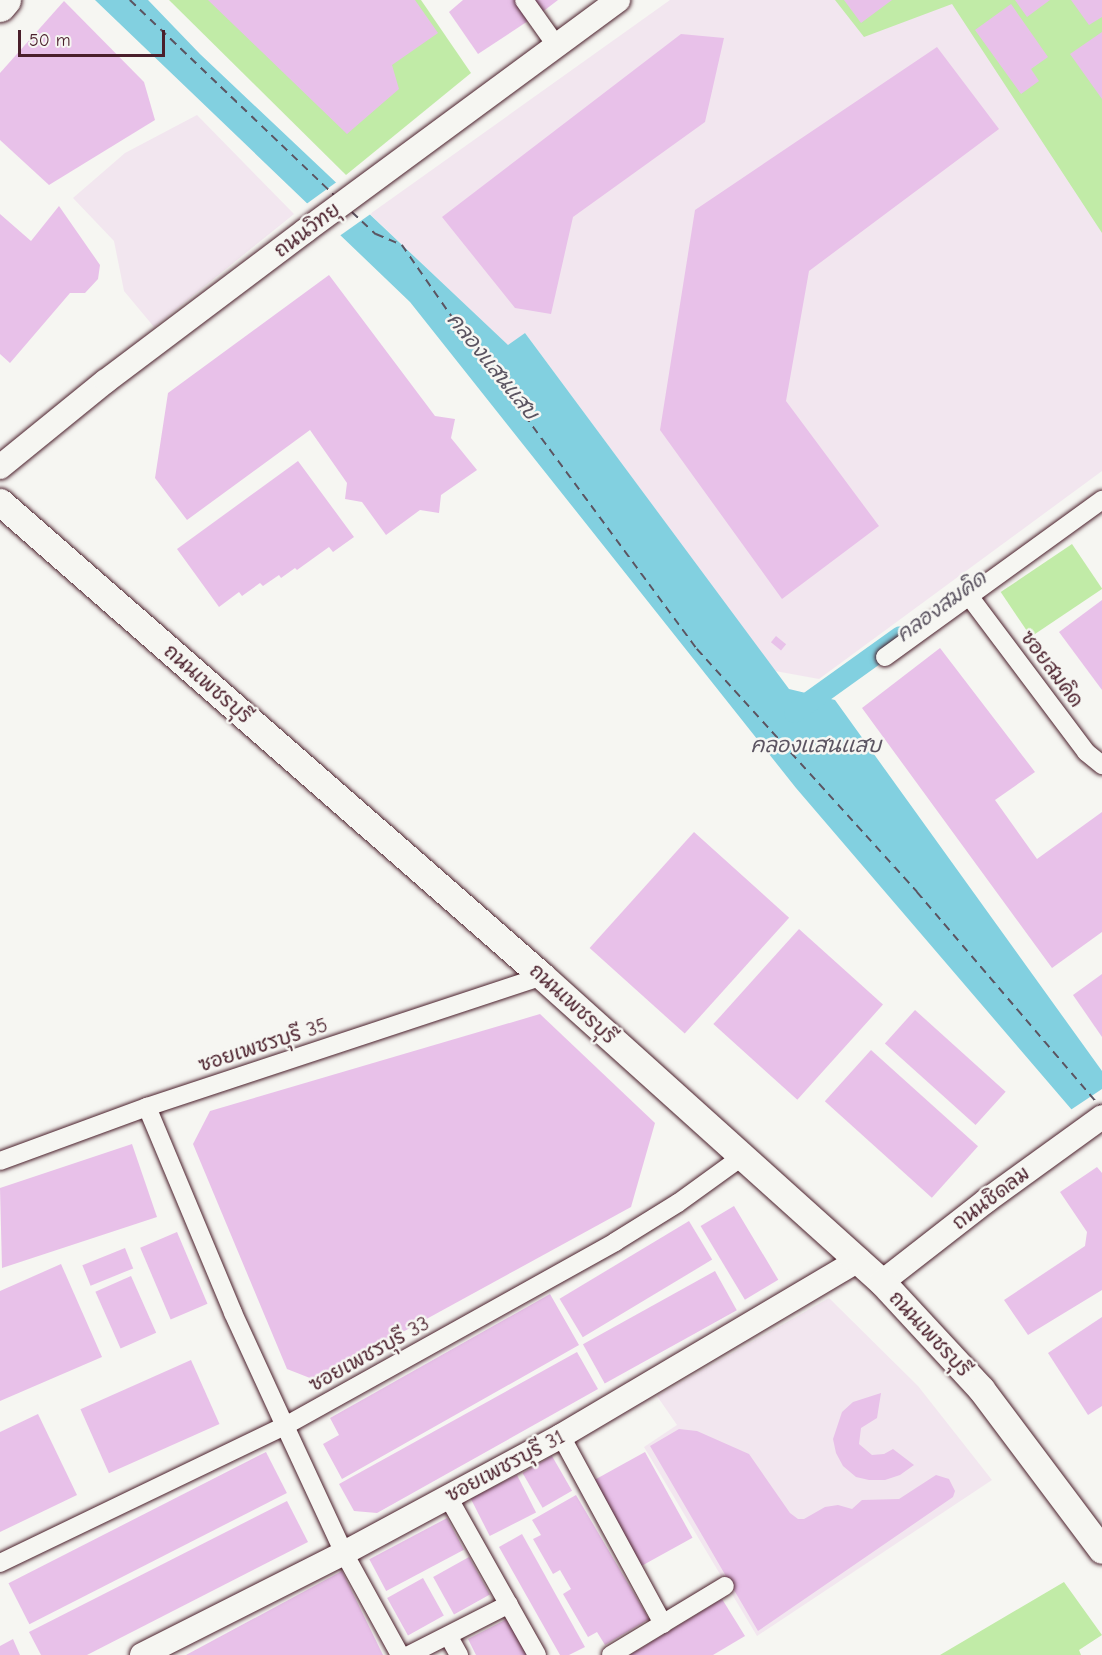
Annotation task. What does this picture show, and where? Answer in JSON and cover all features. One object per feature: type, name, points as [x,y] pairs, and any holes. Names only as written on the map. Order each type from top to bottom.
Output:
[{"type":"highway","points":[[0,6],[5,0]]},
{"type":"main road","name":"ถนนเพชรบุรี","points":[[0,502],[542,976],[859,1260],[981,1389],[1102,1549]]},
{"type":"street","points":[[524,0],[556,45]]},
{"type":"street","name":"ถนนวิทยุ","points":[[0,467],[106,381],[377,177],[618,0]]},
{"type":"street","points":[[885,657],[1102,500]]},
{"type":"street","name":"ซอยสมคิด","points":[[969,596],[1086,752],[1102,765]]},
{"type":"street","name":"ซอยเพชรบุรี 35","points":[[0,1161],[147,1107],[542,976]]},
{"type":"street","points":[[147,1107],[233,1313],[285,1426],[344,1553],[400,1655]]},
{"type":"street","name":"ถนนชิดลม","points":[[882,1282],[986,1201],[1102,1117]]},
{"type":"street","name":"ซอยเพชรบุรี 33","points":[[0,1563],[285,1426],[615,1242],[678,1203],[743,1156]]},
{"type":"street","name":"ซอยเพชรบุรี 31","points":[[151,1653],[344,1553],[561,1436],[859,1260]]},
{"type":"street","points":[[561,1436],[663,1624]]},
{"type":"street","points":[[448,1497],[537,1655]]},
{"type":"street","points":[[611,1655],[725,1586]]},
{"type":"street","points":[[409,1655],[509,1604]]},
{"type":"street","points":[[448,1636],[459,1655]]},
{"type":"shaded area","points":[[670,0],[1102,0],[1102,471],[819,679],[775,671],[525,333],[508,346],[370,214]]},
{"type":"shaded area","points":[[197,115],[294,214],[154,327],[124,291],[114,241],[73,198],[125,153]]},
{"type":"shaded area","points":[[829,1298],[918,1386],[992,1480],[757,1636],[644,1447],[677,1425],[657,1396]]},
{"type":"green space","points":[[169,0],[421,0],[471,73],[346,175]]},
{"type":"green space","points":[[835,0],[1102,0],[1102,233],[952,4],[864,37]]},
{"type":"green space","points":[[1072,544],[1102,589],[1031,637],[1001,592]]},
{"type":"green space","points":[[1064,1582],[1102,1635],[1079,1650],[1081,1655],[940,1655]]},
{"type":"water","name":"คลองแสนแสบ","points":[[95,0],[148,0],[200,54],[508,345],[525,333],[789,689],[835,700],[1102,1071],[1102,1145],[796,788],[410,302]]},
{"type":"pier","points":[[338,181],[372,213],[338,237],[305,205]]},
{"type":"pier","points":[[1102,1089],[1102,1148],[1101,1148],[1069,1111]]},
{"type":"building","points":[[208,0],[415,0],[438,33],[392,65],[399,89],[347,134]]},
{"type":"building","points":[[463,0],[518,0],[526,10],[528,21],[478,54],[449,12]]},
{"type":"building","points":[[525,0],[558,0],[537,16]]},
{"type":"building","points":[[844,0],[892,0],[861,23]]},
{"type":"building","points":[[1015,0],[1050,0],[1027,17]]},
{"type":"building","points":[[1071,0],[1102,0],[1102,17],[1089,25]]},
{"type":"building","points":[[64,1],[144,82],[155,120],[49,185],[0,140],[0,73]]},
{"type":"building","points":[[1011,4],[1048,57],[1031,69],[1039,81],[1021,94],[975,30]]},
{"type":"building","points":[[1102,32],[1102,99],[1070,54]]},
{"type":"building","points":[[681,34],[724,38],[705,122],[573,217],[551,314],[515,308],[442,217]]},
{"type":"building","points":[[937,47],[999,129],[809,271],[786,401],[879,526],[782,599],[660,430],[695,210]]},
{"type":"building","points":[[59,206],[100,265],[98,279],[85,293],[70,293],[10,363],[0,354],[0,214],[31,241]]},
{"type":"building","points":[[329,275],[435,416],[455,419],[451,438],[477,470],[441,495],[439,513],[420,510],[386,535],[362,502],[345,499],[347,483],[310,430],[187,520],[155,478],[168,393]]},
{"type":"building","points":[[298,461],[354,537],[333,552],[329,547],[297,570],[295,568],[281,578],[279,575],[263,586],[260,583],[242,596],[239,592],[219,607],[177,549]]},
{"type":"building","points":[[1102,600],[1102,690],[1059,632]]},
{"type":"building","points":[[776,636],[786,644],[781,650],[771,642]]},
{"type":"building","points":[[940,648],[1035,772],[995,800],[1037,859],[1102,812],[1102,932],[1052,968],[862,708]]},
{"type":"building","points":[[694,832],[789,918],[685,1034],[590,948]]},
{"type":"building","points":[[799,929],[883,1005],[797,1100],[713,1024]]},
{"type":"building","points":[[1102,974],[1102,1037],[1073,995]]},
{"type":"building","points":[[915,1010],[1006,1092],[976,1125],[885,1043]]},
{"type":"building","points":[[540,1014],[655,1123],[631,1207],[315,1380],[287,1369],[193,1144],[210,1111]]},
{"type":"building","points":[[871,1050],[978,1146],[932,1198],[825,1101]]},
{"type":"building","points":[[132,1144],[157,1217],[2,1268],[0,1188]]},
{"type":"building","points":[[1097,1167],[1102,1173],[1102,1290],[1028,1335],[1004,1300],[1085,1246],[1087,1232],[1060,1192]]},
{"type":"building","points":[[734,1206],[778,1280],[745,1300],[701,1226]]},
{"type":"building","points":[[689,1221],[712,1260],[583,1337],[560,1299]]},
{"type":"building","points":[[177,1232],[207,1304],[171,1319],[140,1248]]},
{"type":"building","points":[[125,1248],[133,1268],[91,1286],[82,1265]]},
{"type":"building","points":[[61,1264],[102,1357],[0,1401],[0,1291]]},
{"type":"building","points":[[715,1271],[737,1310],[605,1384],[583,1344]]},
{"type":"building","points":[[131,1276],[156,1333],[121,1349],[95,1292]]},
{"type":"building","points":[[550,1294],[579,1345],[342,1479],[323,1444],[339,1435],[330,1418]]},
{"type":"building","points":[[1102,1317],[1102,1406],[1088,1415],[1048,1353]]},
{"type":"building","points":[[577,1352],[598,1389],[377,1513],[354,1511],[339,1484]]},
{"type":"building","points":[[191,1360],[219,1424],[109,1473],[80,1409]]},
{"type":"building","points":[[881,1393],[877,1418],[861,1428],[859,1444],[872,1455],[884,1454],[893,1449],[914,1465],[900,1475],[885,1480],[869,1480],[856,1477],[843,1466],[836,1453],[833,1439],[842,1412],[853,1402]]},
{"type":"building","points":[[38,1414],[77,1495],[0,1532],[0,1432]]},
{"type":"building","points":[[679,1429],[697,1431],[749,1454],[790,1513],[798,1519],[804,1519],[825,1507],[838,1505],[852,1509],[862,1500],[899,1499],[936,1475],[949,1479],[955,1491],[953,1497],[758,1631],[650,1446]]},
{"type":"building","points":[[266,1452],[287,1493],[29,1624],[8,1583]]},
{"type":"building","points":[[645,1452],[693,1538],[641,1566],[593,1481]]},
{"type":"building","points":[[552,1456],[572,1491],[543,1508],[523,1473]]},
{"type":"building","points":[[517,1475],[536,1512],[490,1536],[471,1499]]},
{"type":"building","points":[[576,1495],[649,1619],[605,1645],[597,1632],[588,1637],[563,1594],[571,1589],[560,1570],[553,1574],[533,1539],[541,1535],[532,1520]]},
{"type":"building","points":[[287,1501],[308,1542],[87,1655],[41,1655],[29,1632]]},
{"type":"building","points":[[447,1518],[464,1550],[386,1591],[369,1559]]},
{"type":"building","points":[[522,1534],[585,1647],[569,1655],[560,1655],[499,1547]]},
{"type":"building","points":[[469,1557],[490,1595],[454,1614],[433,1577]]},
{"type":"building","points":[[342,1571],[383,1655],[186,1655]]},
{"type":"building","points":[[423,1578],[444,1616],[408,1635],[387,1598]]},
{"type":"building","points":[[722,1599],[745,1636],[713,1655],[630,1655]]},
{"type":"building","points":[[509,1618],[527,1655],[476,1655],[468,1639]]},
{"type":"building","points":[[13,1639],[20,1655],[0,1655],[0,1646]]},
{"type":"waterway","name":"คลองสมคิด","points":[[794,712],[900,636]]},
{"type":"ferry route","points":[[130,0],[335,196]]},
{"type":"ferry route","points":[[352,212],[376,234],[402,245],[450,314],[697,649],[917,892],[1100,1106]]}]
